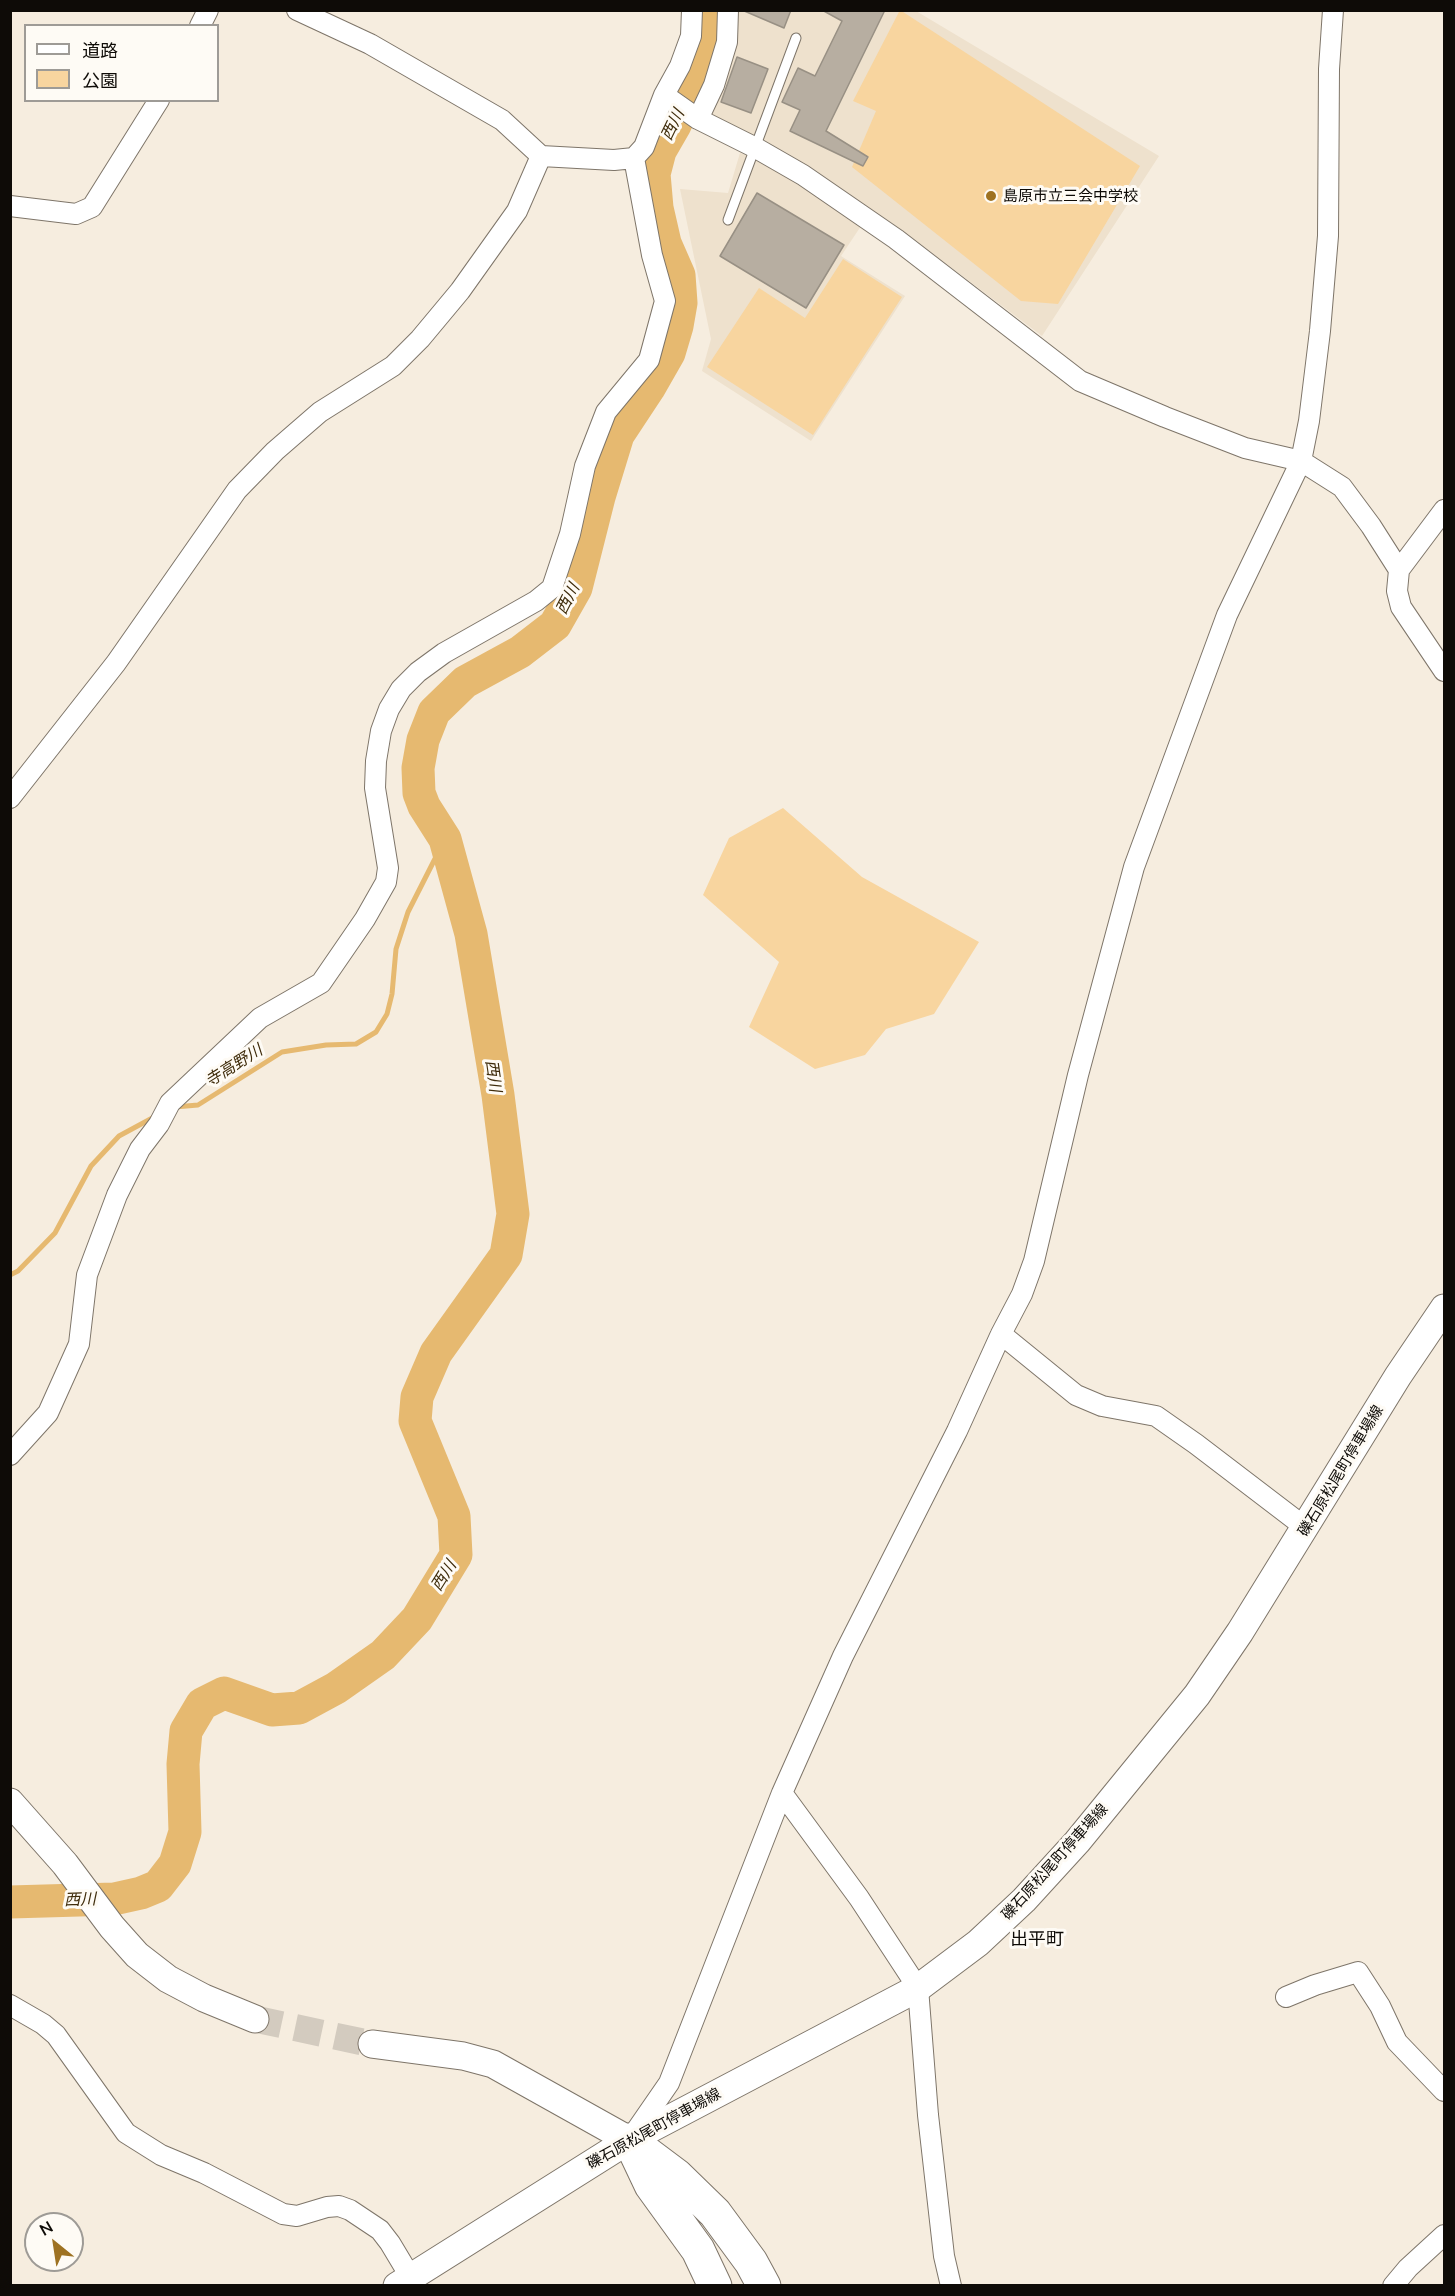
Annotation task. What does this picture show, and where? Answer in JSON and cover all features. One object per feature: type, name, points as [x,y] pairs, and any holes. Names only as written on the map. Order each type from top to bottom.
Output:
[{"type":"highway","points":[[629,2140],[651,2185],[698,2250],[715,2286]]},
{"type":"highway","points":[[629,2140],[677,2176],[715,2213],[751,2262],[764,2286]]},
{"type":"main road","name":"礫石原松尾町停車場線","points":[[404,2282],[629,2140],[918,1988],[978,1943],[1024,1900],[1077,1842],[1197,1695],[1240,1632],[1398,1376],[1444,1308]]},
{"type":"main road","points":[[10,1802],[65,1864],[112,1927],[137,1955],[168,1979],[204,1998],[255,2019]]},
{"type":"main road","points":[[372,2043],[463,2056],[493,2064],[629,2140]]},
{"type":"street","points":[[201,24],[208,10]]},
{"type":"street","points":[[297,10],[370,44],[502,120],[541,156],[614,160],[634,158],[644,147],[691,36],[692,10]]},
{"type":"street","points":[[693,117],[714,84],[727,42],[728,10]]},
{"type":"street","points":[[629,2140],[669,2083],[782,1793],[843,1656],[957,1431],[1001,1334],[1023,1294],[1034,1261],[1078,1075],[1134,867],[1227,615],[1301,461],[1309,421],[1320,331],[1328,236],[1329,69],[1333,10]]},
{"type":"street","points":[[667,97],[693,117],[756,148],[803,175],[896,240],[1080,381],[1245,448],[1301,461],[1342,487],[1371,526],[1399,570]]},
{"type":"street","points":[[10,206],[76,214],[92,207],[158,102]]},
{"type":"street","points":[[10,798],[116,663],[237,490],[274,452],[320,412],[393,366],[420,339],[460,291],[517,211],[541,156]]},
{"type":"street","points":[[10,1455],[48,1413],[79,1344],[87,1275],[117,1195],[140,1149],[159,1124],[170,1103],[260,1018],[321,983],[365,919],[386,882],[388,868],[375,788],[376,760],[381,730],[389,709],[401,689],[417,672],[444,653],[536,601],[552,588],[570,534],[585,466],[606,412],[649,360],[665,301],[652,255],[634,158]]},
{"type":"street","points":[[1444,510],[1399,570],[1397,591],[1401,607],[1444,671]]},
{"type":"street","points":[[1001,1334],[1076,1395],[1102,1406],[1156,1416],[1306,1528]]},
{"type":"street","points":[[782,1793],[859,1898],[918,1988],[928,2115],[944,2256],[951,2286]]},
{"type":"street","points":[[1286,1997],[1315,1984],[1358,1972],[1380,2006],[1397,2042],[1444,2091]]},
{"type":"street","points":[[10,2005],[43,2024],[56,2035],[126,2133],[161,2155],[204,2173],[283,2214],[297,2216],[333,2206],[350,2210],[380,2230],[390,2243],[404,2282]]},
{"type":"street","points":[[1393,2286],[1408,2268],[1444,2235]]},
{"type":"lane","points":[[728,220],[796,38]]},
{"type":"shaded area","name":"島原市立三会中学校","points":[[736,11],[916,11],[1159,156],[1042,336],[892,223],[805,168],[706,116]]},
{"type":"shaded area","points":[[740,153],[762,160],[861,226],[841,256],[905,296],[811,441],[702,371],[711,339],[680,189],[728,193]]},
{"type":"green space","points":[[900,10],[1140,166],[1058,304],[1021,301],[852,167],[876,111],[853,101]]},
{"type":"green space","points":[[843,259],[902,297],[813,435],[707,367],[759,288],[805,318]]},
{"type":"green space","points":[[783,808],[862,877],[979,942],[934,1014],[886,1029],[865,1055],[815,1069],[749,1027],[779,962],[703,895],[729,838]]},
{"type":"building","points":[[742,10],[791,10],[784,28]]},
{"type":"building","points":[[822,10],[885,10],[826,131],[868,157],[863,166],[790,131],[800,110],[782,102],[798,68],[815,76],[842,21]]},
{"type":"building","points":[[737,57],[768,69],[751,113],[721,102]]},
{"type":"building","points":[[757,193],[844,245],[806,308],[720,256]]},
{"type":"waterway","name":"西川","points":[[10,1902],[114,1899],[141,1893],[158,1886],[175,1864],[185,1832],[183,1764],[186,1731],[202,1704],[224,1693],[272,1710],[299,1708],[336,1688],[383,1655],[417,1619],[456,1555],[454,1516],[415,1421],[417,1397],[436,1353],[506,1255],[513,1214],[498,1095],[471,934],[445,839],[424,806],[419,793],[418,768],[423,740],[434,712],[465,682],[520,652],[555,625],[576,588],[599,497],[618,435],[669,353],[681,303],[679,275],[665,243],[657,208],[654,174],[660,151],[675,125],[710,48],[714,19],[712,10]]},
{"type":"waterway","name":"寺高野川","points":[[175,1107],[198,1105],[282,1052],[326,1045],[356,1044],[376,1032],[387,1014],[392,994],[396,949],[408,912],[445,839]]},
{"type":"waterway","name":"寺高野川","points":[[10,1275],[18,1271],[55,1233],[91,1166],[119,1136],[156,1116]]},
{"type":"tunnel","points":[[255,2019],[372,2044]]},
{"type":"place","name":"島原市立三会中学校","points":[[991,196]]},
{"type":"district","name":"出平町","points":[[1037,1940]]}]
